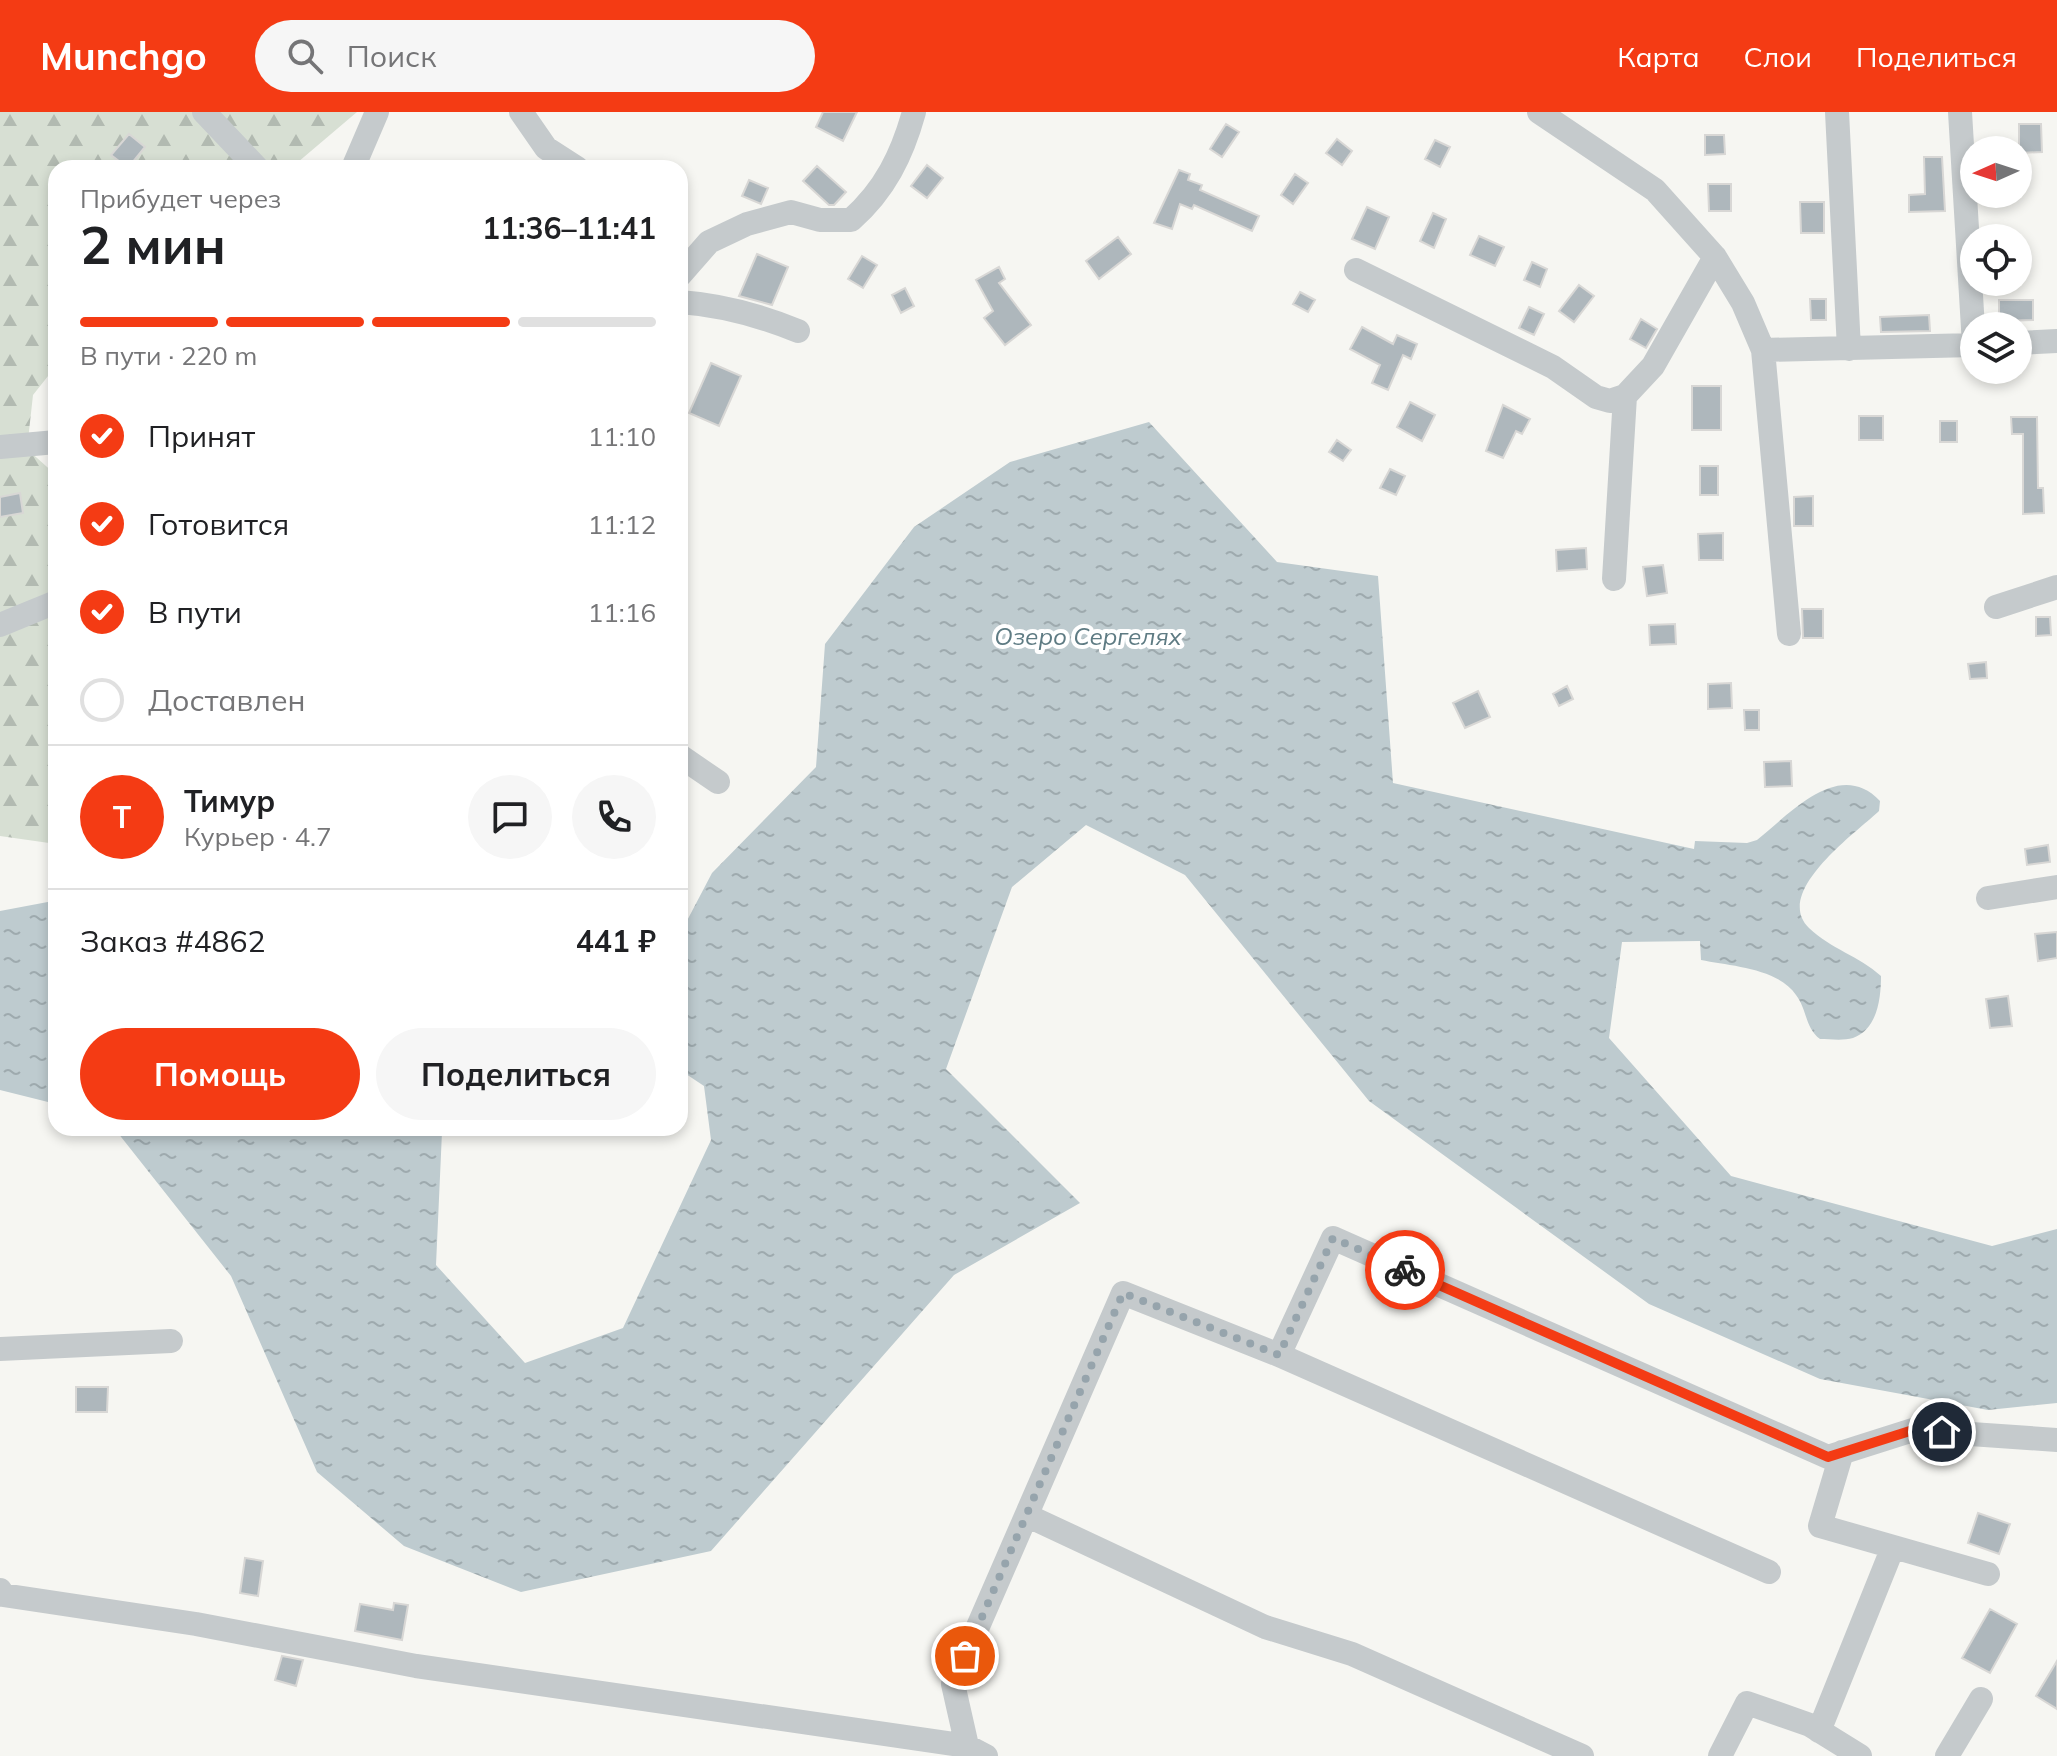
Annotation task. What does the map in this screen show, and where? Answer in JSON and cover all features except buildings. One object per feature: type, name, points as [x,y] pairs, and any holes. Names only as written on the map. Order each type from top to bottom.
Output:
[{"type":"street","points":[[204,112],[249,160]]},
{"type":"street","points":[[356,160],[377,112]]},
{"type":"street","points":[[521,112],[546,148],[565,160]]},
{"type":"street","points":[[688,266],[709,242],[747,224],[791,212],[820,220],[851,220],[872,201],[902,153],[914,112]]},
{"type":"street","points":[[1539,112],[1573,123],[1655,190],[1715,257],[1743,303],[1763,350],[1789,634]]},
{"type":"street","points":[[1837,112],[1849,349]]},
{"type":"street","points":[[1960,112],[1972,312]]},
{"type":"street","points":[[1356,270],[1553,367],[1596,397],[1610,401],[1625,396],[1653,366],[1715,257]]},
{"type":"street","points":[[688,303],[765,317],[798,331]]},
{"type":"street","points":[[2032,342],[2057,341]]},
{"type":"street","points":[[1763,350],[1960,345]]},
{"type":"street","points":[[1614,579],[1625,396]]},
{"type":"street","points":[[0,447],[48,443]]},
{"type":"street","points":[[1996,607],[2057,587]]},
{"type":"street","points":[[0,625],[48,605]]},
{"type":"street","points":[[688,761],[718,782]]},
{"type":"street","points":[[1988,898],[2057,887]]},
{"type":"street","points":[[1279,1355],[1333,1238],[1828,1457],[1913,1430],[2057,1440]]},
{"type":"street","points":[[0,1590],[3,1595],[196,1624],[416,1666],[977,1751],[953,1684],[1123,1293],[1279,1355],[1769,1572]]},
{"type":"street","points":[[0,1349],[171,1341]]},
{"type":"street","points":[[1842,1452],[1820,1526],[1988,1574]]},
{"type":"street","points":[[1028,1516],[1265,1627],[1352,1654],[1582,1756]]},
{"type":"street","points":[[1819,1731],[1893,1547]]},
{"type":"street","points":[[1947,1756],[1981,1699]]},
{"type":"street","points":[[1720,1756],[1747,1703],[1819,1731],[1860,1756]]},
{"type":"green space","points":[[0,112],[357,112],[300,160],[48,160],[48,376],[33,395],[27,449],[48,468],[48,843],[0,836]]},
{"type":"water","name":"Озеро Сергелях","points":[[1149,422],[1277,562],[1378,576],[1393,783],[1694,849],[1695,841],[1747,843],[1757,840],[1800,804],[1832,787],[1848,785],[1864,789],[1880,801],[1879,811],[1822,864],[1801,897],[1800,913],[1809,928],[1881,976],[1876,1012],[1861,1034],[1841,1040],[1820,1039],[1811,1029],[1800,1000],[1788,986],[1753,970],[1701,960],[1700,941],[1622,942],[1609,1038],[1731,1176],[1992,1246],[2057,1229],[2057,1403],[1988,1410],[1820,1379],[1649,1304],[1369,1101],[1185,875],[1086,825],[1012,887],[946,1069],[1080,1203],[954,1275],[711,1551],[521,1592],[404,1546],[317,1472],[231,1276],[120,1136],[442,1136],[436,1265],[525,1363],[623,1328],[711,1140],[704,1086],[688,1075],[688,919],[712,873],[816,767],[825,644],[914,527],[1010,462]]},
{"type":"water","points":[[48,902],[48,1102],[0,1090],[0,911]]},
{"type":"way so far","points":[[965,1656],[1123,1293],[1279,1355],[1333,1238],[1405,1270]]},
{"type":"route","points":[[1405,1270],[1828,1457],[1913,1430],[1942,1432]]}]
